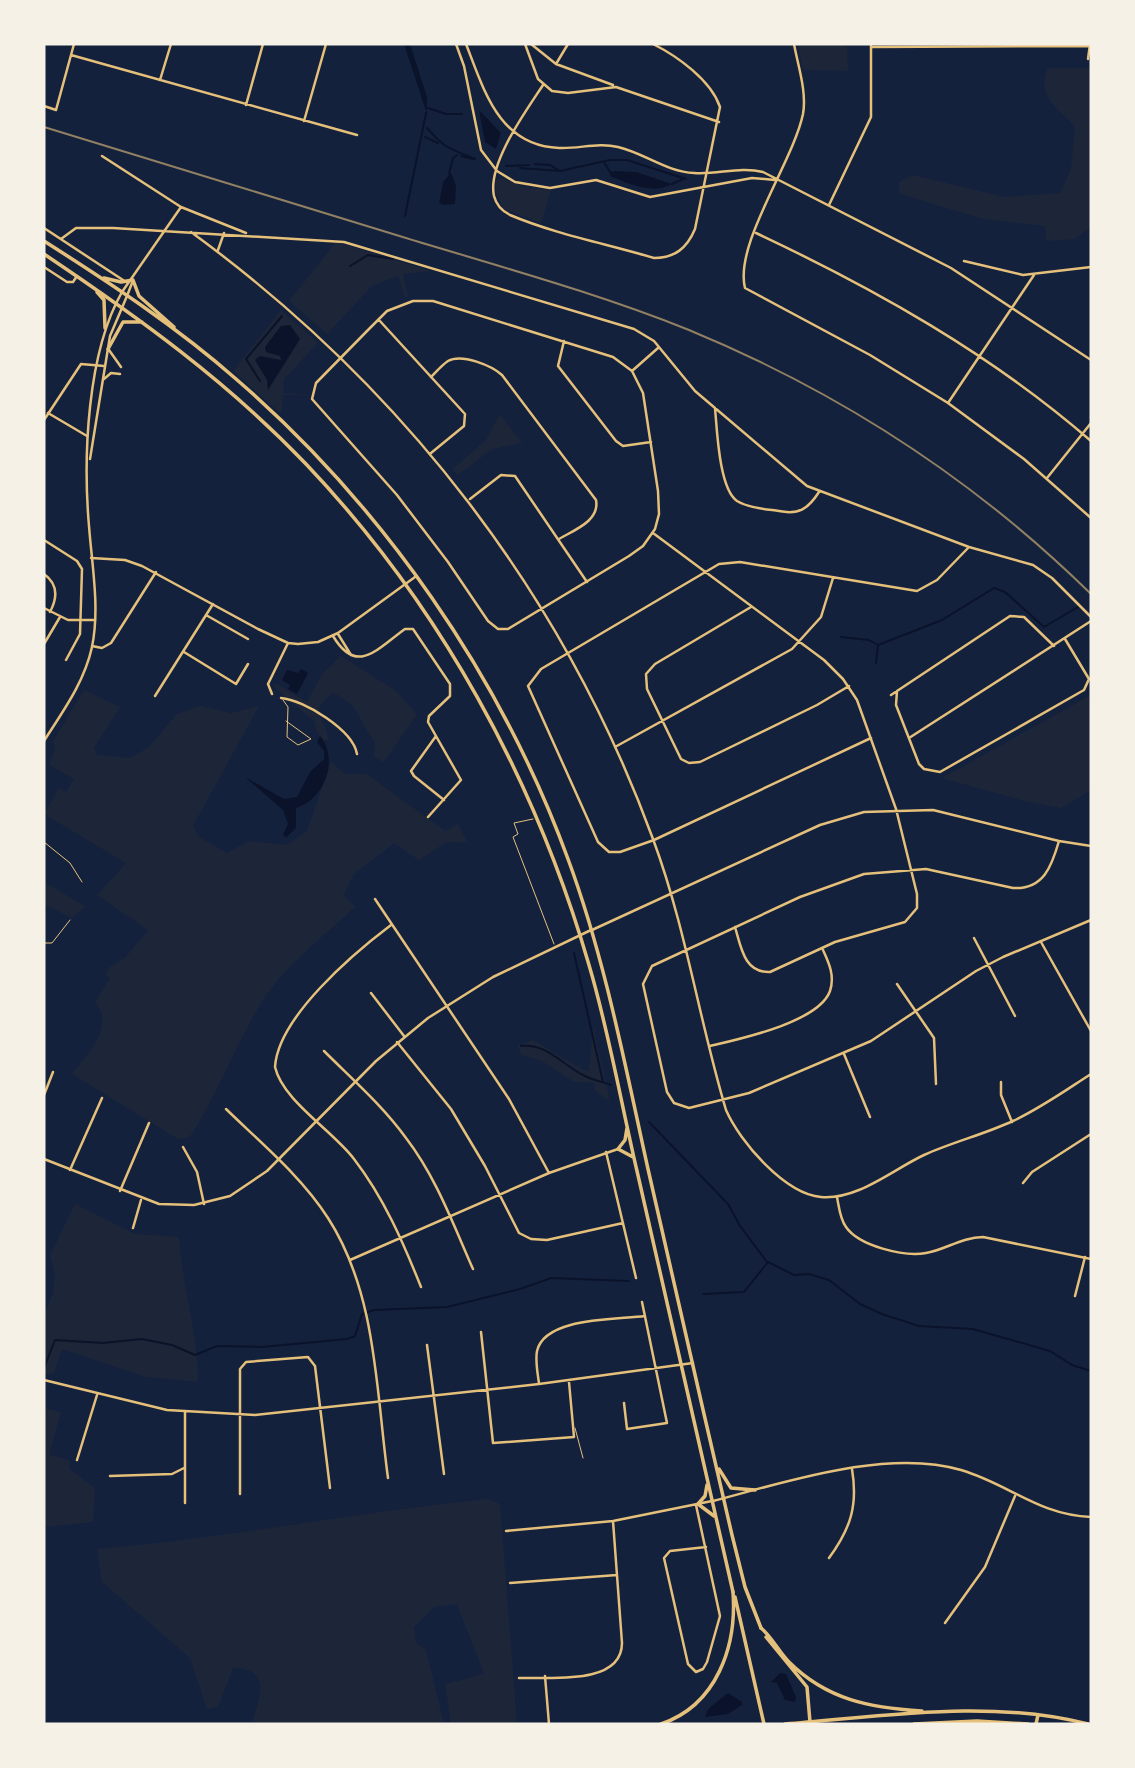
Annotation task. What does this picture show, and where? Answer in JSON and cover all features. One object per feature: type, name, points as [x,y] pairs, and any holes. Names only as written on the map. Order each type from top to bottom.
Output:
[{"type":"main road","points":[[44,241],[186,338]]},
{"type":"main road","points":[[44,254],[195,360],[283,441],[347,510],[405,583],[467,678],[531,804],[580,935],[628,1127],[680,1366],[764,1724]]},
{"type":"main road","points":[[101,278],[126,282],[133,280],[139,296],[238,380],[296,435],[360,505],[416,576],[493,697],[525,758],[567,856],[591,930],[745,1587],[761,1628],[779,1655],[806,1684],[810,1723]]},
{"type":"main road","points":[[94,287],[104,300],[105,328]]},
{"type":"main road","points":[[108,349],[123,322],[143,321]]},
{"type":"main road","points":[[628,1127],[625,1140],[618,1149],[635,1158]]},
{"type":"main road","points":[[716,1464],[731,1488],[755,1490]]},
{"type":"main road","points":[[707,1481],[705,1496],[697,1504],[715,1517]]},
{"type":"main road","points":[[661,1724],[693,1706],[719,1673],[733,1632],[733,1592]]},
{"type":"main road","points":[[761,1628],[789,1662],[834,1695],[870,1707],[1038,1715],[1088,1724]]},
{"type":"main road","points":[[785,1724],[939,1712]]},
{"type":"main road","points":[[1036,1724],[1038,1715]]},
{"type":"main road","points":[[914,1724],[977,1721],[1028,1724]]},
{"type":"street","points":[[44,106],[55,110],[74,44]]},
{"type":"street","points":[[160,80],[171,44]]},
{"type":"street","points":[[246,105],[263,44]]},
{"type":"street","points":[[304,121],[326,44]]},
{"type":"street","points":[[456,44],[464,66],[481,150],[497,171],[515,182],[551,188],[596,180],[650,197],[751,178],[777,180]]},
{"type":"street","points":[[466,44],[488,100],[498,117],[513,132],[545,147],[616,146],[684,172],[759,171],[951,268],[1012,307],[1071,350],[1091,360]]},
{"type":"street","points":[[525,44],[543,85],[560,93],[616,87]]},
{"type":"street","points":[[531,44],[556,64],[719,122]]},
{"type":"street","points":[[556,64],[568,44]]},
{"type":"street","points":[[543,85],[513,132],[493,183],[494,199],[509,215],[654,258],[674,255],[691,240],[709,172],[720,107],[714,93],[677,59],[653,44]]},
{"type":"street","points":[[794,44],[803,113],[754,233],[745,267],[745,288],[870,355],[948,403],[1047,478],[1091,517]]},
{"type":"street","points":[[829,205],[870,117],[871,45],[1090,45],[1088,59]]},
{"type":"street","points":[[531,61],[540,53]]},
{"type":"street","points":[[71,55],[357,135]]},
{"type":"street","points":[[464,66],[473,64]]},
{"type":"street","points":[[589,88],[592,76]]},
{"type":"street","points":[[102,156],[181,207],[249,234]]},
{"type":"street","points":[[44,741],[78,686],[92,646],[95,620],[88,504],[88,436],[97,365],[105,328],[116,303],[125,294],[181,207]]},
{"type":"street","points":[[44,228],[126,282]]},
{"type":"street","points":[[61,239],[76,228],[166,229],[324,239],[366,246],[634,329],[650,336],[687,383],[794,476],[820,492],[969,547],[1039,568],[1091,619],[1065,639],[909,738]]},
{"type":"street","points":[[191,232],[277,298],[341,357],[431,453],[469,500],[542,609],[568,653],[615,747],[654,840],[688,949],[723,1101],[738,1133],[785,1181],[813,1195],[837,1196],[856,1190],[924,1155],[1012,1122],[1091,1074]]},
{"type":"street","points":[[218,251],[224,233]]},
{"type":"street","points":[[754,233],[842,275],[980,356],[1091,441]]},
{"type":"street","points":[[964,261],[1034,275],[1091,267]]},
{"type":"street","points":[[44,267],[67,282],[73,282],[77,276]]},
{"type":"street","points":[[948,403],[1034,275]]},
{"type":"street","points":[[89,463],[112,329],[125,294]]},
{"type":"street","points":[[433,300],[613,357],[632,370],[643,393],[659,502],[653,533],[636,551],[509,629],[498,629],[491,624],[397,495],[312,399],[314,387],[378,320],[406,302],[433,300]]},
{"type":"street","points":[[378,320],[466,418],[464,426],[431,453]]},
{"type":"street","points":[[564,341],[558,366],[618,444],[651,442]]},
{"type":"street","points":[[632,370],[660,347]]},
{"type":"street","points":[[108,349],[121,366]]},
{"type":"street","points":[[431,377],[449,361],[459,358],[492,368],[502,376],[596,500],[597,510],[592,518],[559,539]]},
{"type":"street","points":[[44,420],[81,364],[105,366]]},
{"type":"street","points":[[103,382],[111,373],[120,374]]},
{"type":"street","points":[[715,408],[724,480],[732,497],[746,505],[791,513],[805,509],[820,492]]},
{"type":"street","points":[[48,414],[88,436]]},
{"type":"street","points":[[1047,478],[1091,423]]},
{"type":"street","points":[[469,500],[501,475],[513,475],[587,582]]},
{"type":"street","points":[[653,533],[831,666],[849,686],[896,809],[918,902],[911,918],[823,948],[775,971],[760,972],[745,960],[735,927]]},
{"type":"street","points":[[44,540],[81,566],[80,637],[66,660]]},
{"type":"street","points":[[871,738],[654,840],[612,852],[600,846],[563,760],[528,689],[537,671],[723,562],[740,562],[917,591],[937,580],[969,547]]},
{"type":"street","points":[[92,558],[125,560],[156,572],[288,643],[318,642],[333,636],[416,576]]},
{"type":"street","points":[[92,646],[102,648],[111,643],[156,572]]},
{"type":"street","points":[[44,574],[56,590],[50,612]]},
{"type":"street","points":[[615,747],[773,662],[800,643],[821,617],[833,578]]},
{"type":"street","points":[[155,695],[213,604]]},
{"type":"street","points":[[752,607],[649,669],[645,684],[679,757],[689,763],[697,763],[817,705],[849,686]]},
{"type":"street","points":[[44,608],[60,617],[95,620]]},
{"type":"street","points":[[206,615],[248,639]]},
{"type":"street","points":[[891,695],[1010,616],[1024,617],[1054,646]]},
{"type":"street","points":[[44,644],[60,617]]},
{"type":"street","points":[[333,636],[342,651],[366,656],[407,628],[416,631],[452,687],[450,696],[428,719],[430,729],[461,780],[428,817]]},
{"type":"street","points":[[338,633],[351,655]]},
{"type":"street","points":[[897,691],[896,705],[921,767],[932,772],[943,771],[1084,690],[1089,679],[1065,639]]},
{"type":"street","points":[[272,694],[268,684],[288,643]]},
{"type":"street","points":[[184,652],[236,684],[248,664]]},
{"type":"street","points":[[281,698],[301,702],[321,716],[352,740],[356,754]]},
{"type":"street","points":[[436,736],[411,771],[444,800]]},
{"type":"street","points":[[44,1159],[141,1200],[167,1206],[204,1204],[239,1192],[278,1162],[354,1082],[397,1042],[447,1006],[555,946],[820,825],[863,812],[896,809],[950,813],[1059,841],[1091,846]]},
{"type":"street","points":[[1059,841],[1047,874],[1026,887],[1013,888],[939,871],[911,869],[874,872],[836,882],[652,966],[643,981],[667,1092],[674,1102],[686,1108],[723,1101],[844,1054],[884,1033],[989,965],[1091,920]]},
{"type":"street","points":[[375,899],[522,1118],[550,1173]]},
{"type":"street","points":[[391,925],[349,957],[323,984],[279,1048],[275,1066],[280,1081],[365,1175],[401,1238],[421,1287]]},
{"type":"street","points":[[974,938],[1015,1016]]},
{"type":"street","points":[[1041,942],[1091,1031]]},
{"type":"street","points":[[710,1046],[774,1027],[821,1005],[830,991],[832,980],[823,948]]},
{"type":"street","points":[[897,984],[935,1043],[936,1084]]},
{"type":"street","points":[[371,993],[404,1036]]},
{"type":"street","points":[[397,1042],[451,1109],[500,1195],[516,1229],[536,1240],[563,1238],[623,1223]]},
{"type":"street","points":[[324,1051],[411,1145],[451,1217],[473,1269]]},
{"type":"street","points":[[844,1054],[870,1117]]},
{"type":"street","points":[[44,1095],[53,1072]]},
{"type":"street","points":[[1001,1082],[1001,1094],[1012,1122]]},
{"type":"street","points":[[70,1170],[102,1097]]},
{"type":"street","points":[[226,1109],[321,1209],[350,1260],[367,1314],[388,1478]]},
{"type":"street","points":[[120,1191],[149,1122]]},
{"type":"street","points":[[1023,1183],[1032,1172],[1091,1134]]},
{"type":"street","points":[[183,1147],[197,1172],[204,1204]]},
{"type":"street","points":[[350,1260],[550,1173],[618,1149]]},
{"type":"street","points":[[606,1152],[636,1278]]},
{"type":"street","points":[[837,1196],[843,1222],[854,1236],[899,1252],[922,1254],[976,1237],[1091,1259]]},
{"type":"street","points":[[133,1228],[141,1200]]},
{"type":"street","points":[[1074,1296],[1085,1257]]},
{"type":"street","points":[[624,1403],[627,1429],[667,1423],[658,1369],[642,1302]]},
{"type":"street","points":[[539,1384],[537,1351],[555,1328],[645,1316]]},
{"type":"street","points":[[481,1332],[494,1443],[574,1437],[569,1380]]},
{"type":"street","points":[[427,1345],[444,1474]]},
{"type":"street","points":[[240,1494],[239,1377],[244,1363],[308,1357],[314,1363],[330,1488]]},
{"type":"street","points":[[44,1380],[97,1395],[185,1412],[240,1415],[321,1409],[539,1384],[693,1363]]},
{"type":"street","points":[[78,1460],[97,1395]]},
{"type":"street","points":[[185,1412],[185,1503]]},
{"type":"street","points":[[506,1531],[613,1521],[852,1469],[904,1463],[951,1467],[981,1477],[1015,1496],[1061,1513],[1091,1517]]},
{"type":"street","points":[[110,1476],[172,1474],[184,1468]]},
{"type":"street","points":[[830,1558],[848,1530],[855,1512],[852,1469]]},
{"type":"street","points":[[945,1623],[984,1570],[1015,1496]]},
{"type":"street","points":[[697,1504],[706,1547],[720,1616],[707,1662],[703,1670],[696,1672],[688,1664],[664,1558],[670,1551],[706,1547]]},
{"type":"street","points":[[519,1678],[594,1674],[610,1669],[617,1662],[622,1643],[613,1521]]},
{"type":"street","points":[[510,1583],[617,1575]]},
{"type":"street","points":[[545,1676],[549,1724]]},
{"type":"lane","points":[[272,694],[281,698],[288,707],[286,721],[288,737],[302,745],[311,739],[286,721]]},
{"type":"lane","points":[[527,818],[531,804]]},
{"type":"lane","points":[[539,823],[527,818],[514,823],[518,834],[513,837],[555,946]]},
{"type":"lane","points":[[44,842],[70,863],[82,882]]},
{"type":"lane","points":[[44,943],[52,943],[70,920]]},
{"type":"lane","points":[[575,1428],[583,1458]]},
{"type":"shaded area","points":[[404,44],[410,44],[427,97],[427,114]]},
{"type":"shaded area","points":[[798,44],[847,44],[848,71],[803,70]]},
{"type":"shaded area","points":[[1048,68],[1091,68],[1091,226],[1075,239],[1047,241],[1044,226],[983,219],[900,194],[899,182],[912,175],[1005,197],[1060,193],[1071,169],[1075,126],[1046,93],[1044,86]]},
{"type":"shaded area","points":[[479,110],[501,133],[496,149],[485,142]]},
{"type":"shaded area","points":[[610,172],[636,172],[672,184],[657,189],[641,187],[610,176]]},
{"type":"shaded area","points":[[451,173],[456,185],[455,204],[443,205],[439,203],[443,182]]},
{"type":"shaded area","points":[[500,178],[522,186],[551,190],[541,223],[504,209],[496,193],[496,181]]},
{"type":"shaded area","points":[[336,242],[431,271],[403,274],[408,297],[405,297],[398,276],[372,286],[327,334],[289,301]]},
{"type":"shaded area","points":[[281,310],[318,343],[284,379],[283,393],[308,395],[283,395],[281,414],[233,371]]},
{"type":"shaded area","points":[[290,325],[300,339],[268,390],[267,380],[255,360],[260,356],[281,360],[280,356],[266,352],[265,347],[281,326]]},
{"type":"shaded area","points":[[500,414],[522,443],[492,449],[458,475],[453,469],[486,440]]},
{"type":"shaded area","points":[[341,656],[396,691],[417,714],[384,762],[374,757],[375,741],[354,708],[343,698],[333,693],[320,706],[320,716],[328,740],[323,740],[316,730],[315,722],[273,686],[275,683],[307,702],[322,674]]},
{"type":"shaded area","points":[[301,669],[308,673],[297,694],[288,689],[290,685],[282,680],[287,670],[298,673]]},
{"type":"shaded area","points":[[84,690],[120,707],[94,748],[97,755],[130,758],[148,748],[177,714],[200,706],[231,713],[259,706],[193,826],[199,837],[227,853],[249,841],[286,845],[307,831],[331,762],[345,774],[367,774],[445,831],[458,824],[468,843],[447,842],[419,860],[394,843],[353,875],[344,895],[355,907],[302,954],[267,993],[190,1137],[178,1139],[72,1074],[91,1049],[101,1030],[101,1011],[95,1002],[110,978],[105,975],[110,967],[125,958],[148,930],[97,895],[126,863],[44,814],[59,788],[66,792],[74,779],[49,765],[55,749],[53,741]]},
{"type":"shaded area","points":[[1091,695],[1091,790],[1061,808],[1024,801],[942,778]]},
{"type":"shaded area","points":[[320,736],[329,756],[326,778],[314,797],[296,808],[296,828],[286,838],[283,834],[288,824],[283,810],[245,777],[284,799],[297,797],[310,772],[324,759],[324,751],[317,742]]},
{"type":"shaded area","points":[[44,882],[85,906],[72,918],[44,904]]},
{"type":"shaded area","points":[[593,1027],[610,1102],[595,1090],[594,1083],[574,1082],[542,1061],[521,1055],[518,1046],[533,1040],[576,1066],[582,1065],[580,1068],[589,1072]]},
{"type":"shaded area","points":[[75,1204],[135,1234],[179,1237],[198,1382],[146,1377],[62,1349],[54,1373],[44,1375],[44,1314],[53,1293],[55,1274],[50,1255]]},
{"type":"shaded area","points":[[44,1408],[61,1412],[49,1455],[69,1460],[70,1469],[95,1488],[93,1522],[44,1527]]},
{"type":"shaded area","points":[[488,1499],[500,1504],[517,1724],[451,1724],[445,1684],[484,1674],[457,1604],[434,1607],[414,1627],[416,1643],[426,1650],[444,1724],[252,1724],[260,1687],[254,1674],[233,1668],[218,1707],[207,1709],[190,1658],[102,1582],[97,1549]]},
{"type":"shaded area","points":[[780,1673],[786,1674],[796,1697],[795,1702],[785,1700],[777,1683],[771,1682]]},
{"type":"shaded area","points":[[728,1693],[742,1702],[742,1705],[728,1714],[705,1717],[708,1709]]},
{"type":"waterway","points":[[428,108],[446,114],[462,114]]},
{"type":"waterway","points":[[405,216],[426,113]]},
{"type":"waterway","points":[[427,128],[444,145],[475,159]]},
{"type":"waterway","points":[[425,137],[438,143]]},
{"type":"waterway","points":[[449,174],[453,158],[457,155]]},
{"type":"waterway","points":[[461,156],[473,159]]},
{"type":"waterway","points":[[535,164],[550,165],[560,171],[610,160],[627,160],[686,179]]},
{"type":"waterway","points":[[604,162],[610,172]]},
{"type":"waterway","points":[[506,166],[529,165]]},
{"type":"waterway","points":[[520,168],[560,171]]},
{"type":"waterway","points":[[672,184],[683,179]]},
{"type":"waterway","points":[[350,266],[368,255],[393,259]]},
{"type":"waterway","points":[[260,381],[246,359],[282,316]]},
{"type":"waterway","points":[[876,663],[878,645],[942,620],[994,588],[1005,592],[1044,627],[1078,607]]},
{"type":"waterway","points":[[841,637],[869,640],[876,644]]},
{"type":"waterway","points":[[574,953],[603,1082]]},
{"type":"waterway","points":[[521,1046],[547,1051],[585,1076],[611,1085]]},
{"type":"waterway","points":[[649,1122],[728,1204],[740,1226],[767,1262]]},
{"type":"waterway","points":[[703,1294],[744,1292],[768,1262],[794,1275],[809,1274],[829,1280],[860,1304],[882,1314],[919,1326],[973,1329],[1050,1351],[1072,1365],[1091,1371]]},
{"type":"waterway","points":[[44,1368],[55,1340],[103,1343],[142,1339],[172,1345],[195,1355],[217,1346],[262,1347],[347,1339],[355,1336],[362,1314],[374,1310],[447,1307],[520,1289],[551,1278],[629,1281]]},
{"type":"railway","points":[[44,127],[584,292],[689,330],[745,354],[799,381],[903,443],[1000,513],[1047,552],[1091,594]]}]
